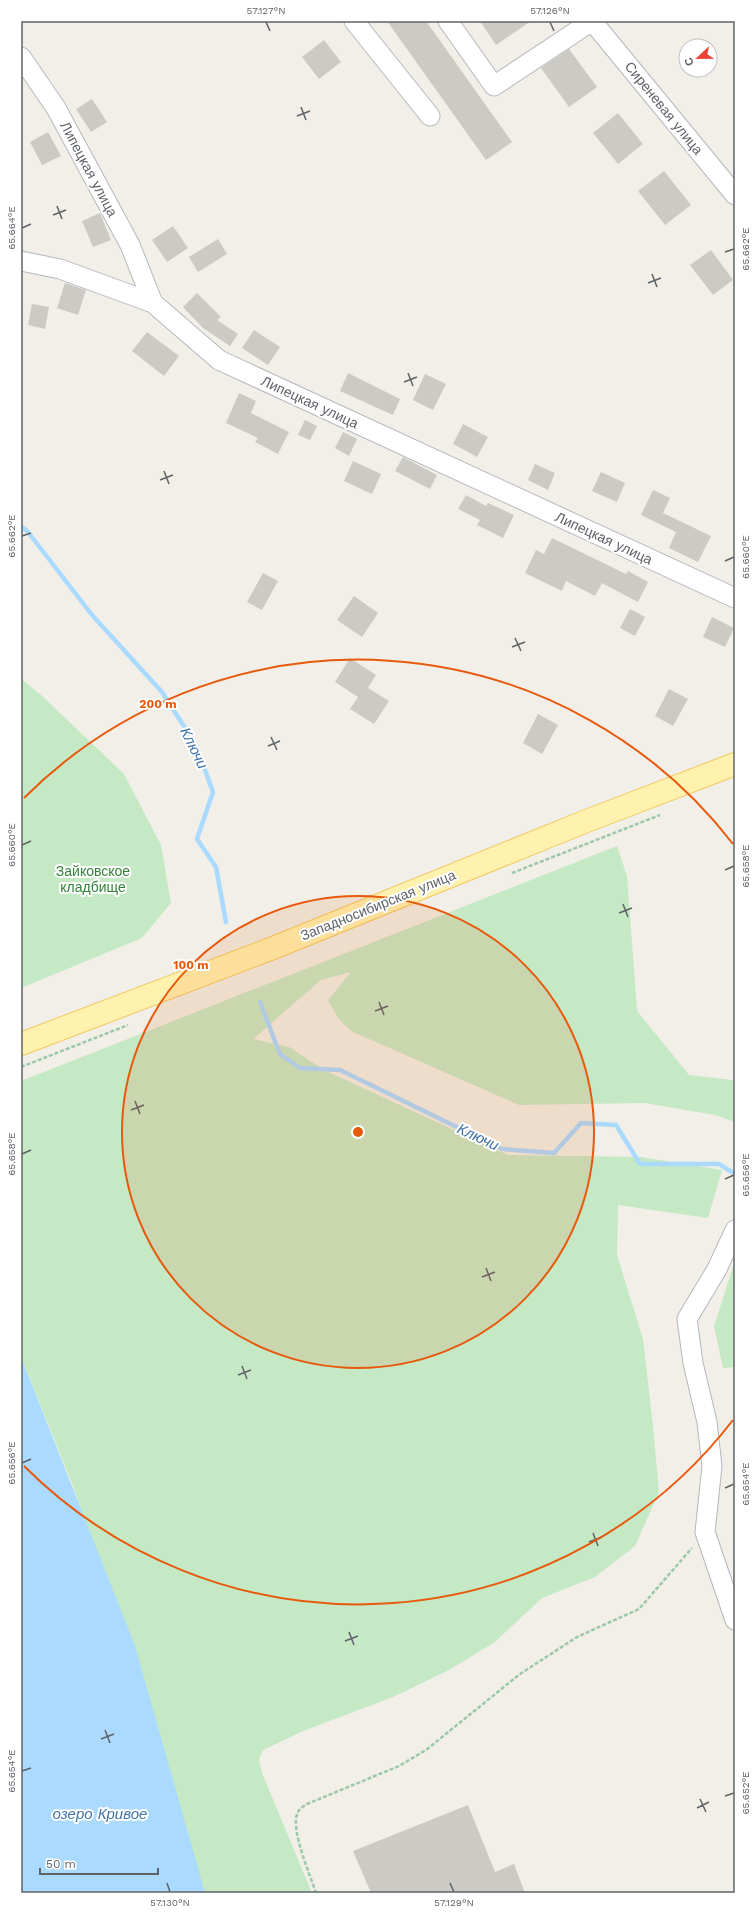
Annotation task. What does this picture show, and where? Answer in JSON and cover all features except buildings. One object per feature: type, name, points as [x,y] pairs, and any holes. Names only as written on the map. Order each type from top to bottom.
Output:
[{"type":"main road","name":"Западносибирская улица","points":[[21,1044],[273,948],[584,822],[735,764]]},
{"type":"street","points":[[354,21],[430,116]]},
{"type":"street","points":[[448,21],[494,86],[592,21]]},
{"type":"street","name":"Сиреневая улица","points":[[592,21],[735,195]]},
{"type":"street","name":"Липецкая улица","points":[[21,57],[56,108],[123,231],[153,303],[219,360],[735,598]]},
{"type":"street","points":[[21,261],[60,269],[153,303]]},
{"type":"street","points":[[735,1230],[718,1269],[687,1319],[693,1363],[707,1422],[712,1466],[705,1532],[735,1620]]},
{"type":"path","points":[[316,1893],[299,1845],[295,1821],[298,1812],[307,1804],[399,1766],[426,1750],[520,1674],[577,1637],[639,1609],[705,1532]]},
{"type":"green space","name":"Зайковское кладбище","points":[[21,679],[41,695],[124,774],[161,845],[171,903],[142,938],[21,988]]},
{"type":"green space","points":[[617,846],[627,876],[637,1011],[689,1075],[732,1080],[735,1085],[735,1122],[715,1115],[645,1103],[519,1105],[351,1031],[338,1018],[328,1000],[351,972],[321,980],[253,1039],[289,1047],[324,1070],[508,1155],[641,1157],[722,1170],[708,1218],[618,1205],[617,1255],[643,1339],[659,1492],[635,1546],[595,1577],[542,1598],[495,1642],[449,1670],[393,1697],[303,1731],[263,1750],[259,1760],[262,1773],[312,1893],[205,1893],[73,1486],[21,1357],[21,1081]]},
{"type":"green space","points":[[735,1261],[735,1367],[723,1368],[714,1326]]},
{"type":"water","name":"озеро Кривое","points":[[21,1357],[135,1646],[205,1893],[21,1893]]},
{"type":"waterway","name":"Ключи","points":[[21,526],[28,532],[92,615],[162,692],[196,745],[213,792],[197,839],[216,867],[226,922]]},
{"type":"waterway","name":"Ключи","points":[[260,1002],[280,1054],[300,1068],[340,1070],[502,1149],[554,1153],[581,1123],[616,1125],[640,1164],[719,1164],[735,1174]]}]
